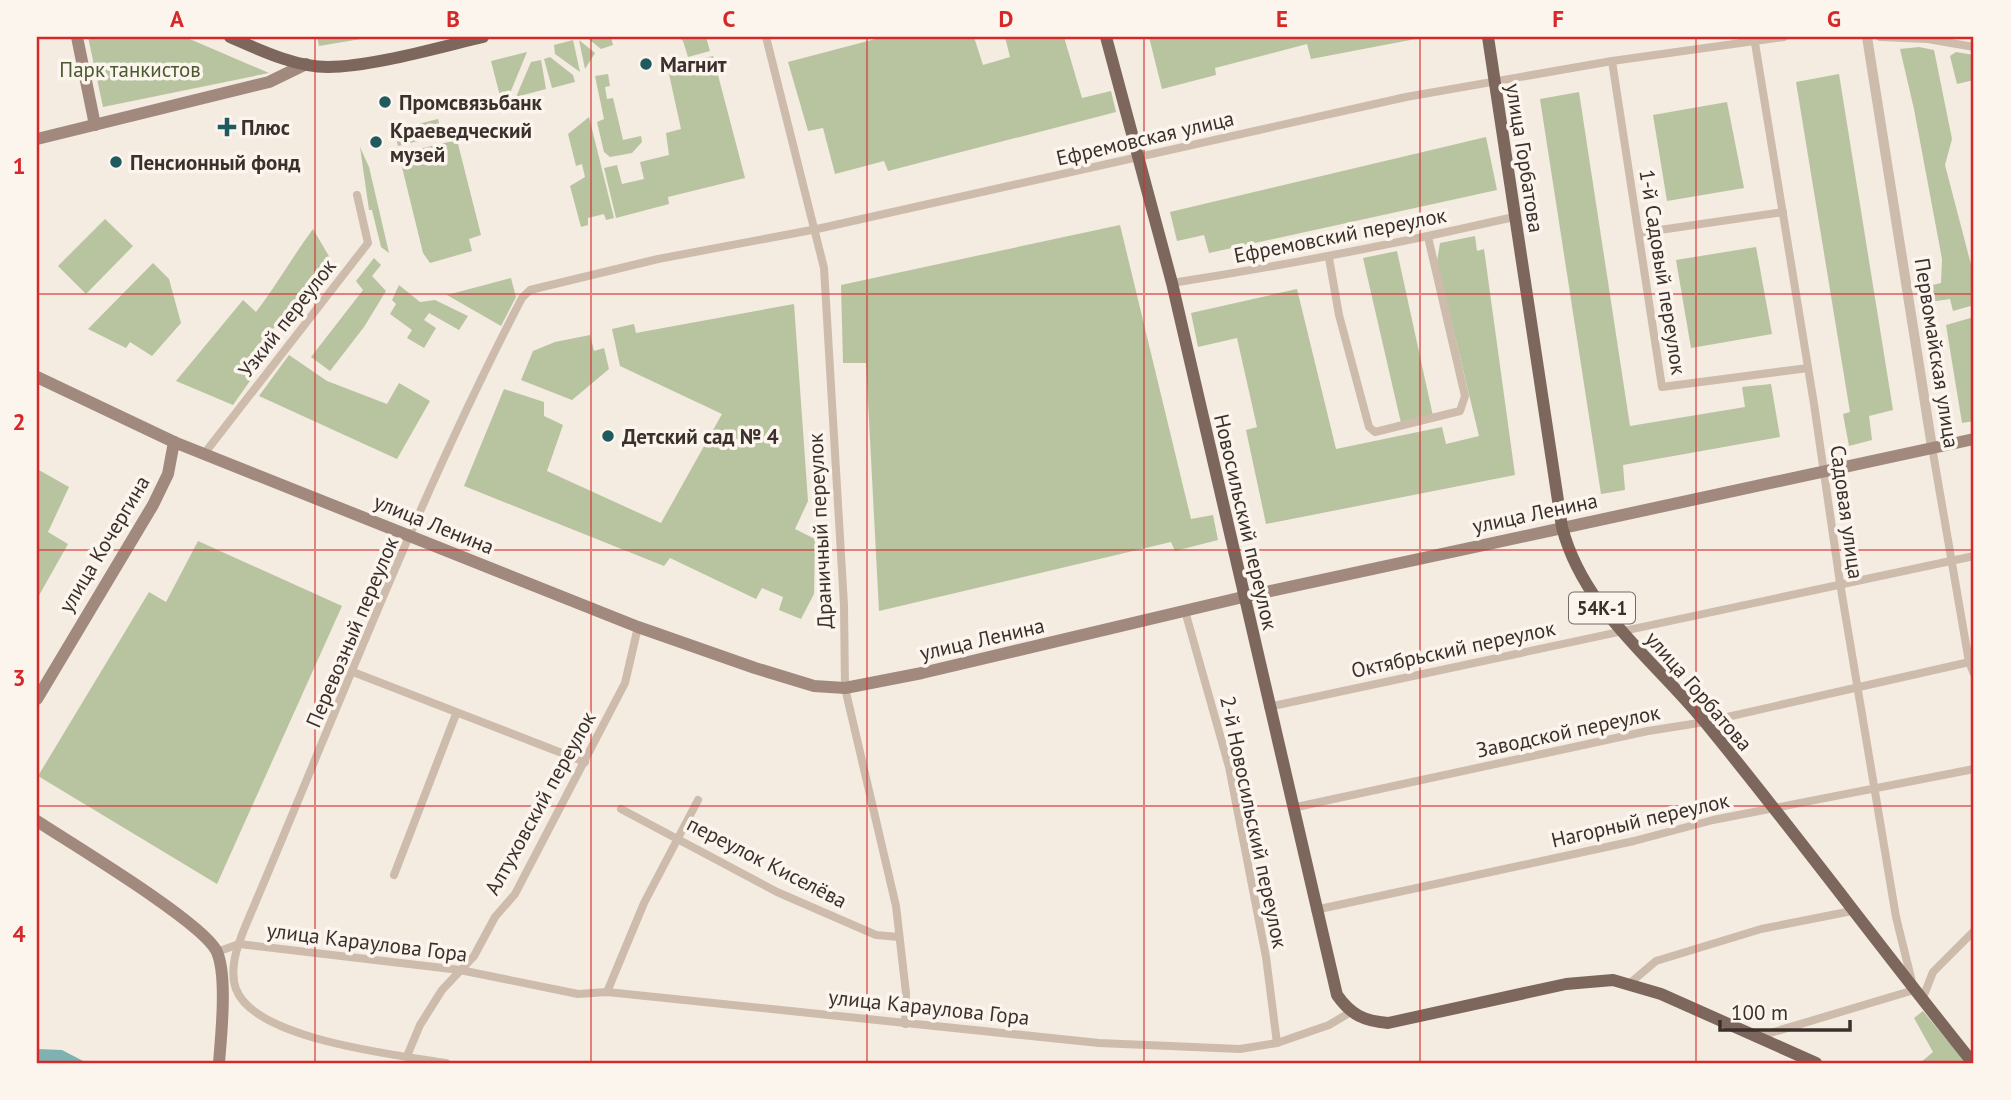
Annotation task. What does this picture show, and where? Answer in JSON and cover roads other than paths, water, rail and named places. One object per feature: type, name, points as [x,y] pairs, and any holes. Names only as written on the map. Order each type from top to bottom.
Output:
[{"type":"main road","points":[[77,37],[95,125]]},
{"type":"main road","points":[[230,37],[306,64],[326,67],[358,64],[483,37]]},
{"type":"main road","name":"Новосильский переулок","points":[[1106,37],[1172,283],[1315,910],[1337,996],[1349,1013]]},
{"type":"main road","name":"улица Горбатова","points":[[1488,37],[1562,527],[1569,552],[1584,583],[1622,632],[1705,722],[1973,1063]]},
{"type":"main road","points":[[37,139],[269,82],[306,64]]},
{"type":"main road","name":"улица Ленина","points":[[37,377],[174,442],[638,627],[788,679],[814,686],[845,688],[922,673],[1243,597],[1974,439]]},
{"type":"main road","name":"улица Кочергина","points":[[37,699],[153,505],[168,474],[174,442]]},
{"type":"main road","points":[[37,821],[191,925],[217,952],[221,975],[219,1063]]},
{"type":"main road","points":[[1349,1013],[1374,1022],[1388,1023],[1582,981],[1613,980],[1661,994],[1816,1063]]},
{"type":"street","name":"Драничный переулок","points":[[766,37],[817,229],[828,308],[828,363],[844,605],[845,688],[893,894],[906,993],[905,1024]]},
{"type":"street","name":"Ефремовская улица","points":[[522,298],[530,290],[564,280],[658,259],[817,229],[1494,81],[1755,39],[1784,37]]},
{"type":"street","name":"Первомайская улица","points":[[1867,37],[1949,560],[1974,674]]},
{"type":"street","points":[[1880,37],[1928,38],[1974,47]]},
{"type":"street","name":"Садовая улица","points":[[1755,39],[1822,471],[1896,917],[1918,995]]},
{"type":"street","name":"1-й Садовый переулок","points":[[1612,61],[1662,387],[1808,369]]},
{"type":"street","name":"Узкий переулок","points":[[204,454],[368,243],[357,195]]},
{"type":"street","points":[[1639,233],[1783,212]]},
{"type":"street","name":"Ефремовский переулок","points":[[1172,283],[1329,258],[1366,247],[1428,237],[1514,217]]},
{"type":"street","points":[[1329,258],[1337,305],[1369,428],[1375,432],[1421,423],[1460,411],[1465,396],[1428,237]]},
{"type":"street","name":"Перевозный переулок","points":[[446,1063],[325,1042],[252,1010],[235,987],[239,944],[482,374],[522,298]]},
{"type":"street","name":"Октябрьский переулок","points":[[1268,706],[1974,556]]},
{"type":"street","name":"2-й Новосильский переулок","points":[[1185,611],[1228,768],[1266,957],[1277,1043]]},
{"type":"street","name":"Алтуховский переулок","points":[[407,1056],[420,1025],[442,990],[474,956],[495,918],[515,894],[625,683],[638,627]]},
{"type":"street","name":"Заводской переулок","points":[[1292,808],[1647,731],[1705,722],[1972,662]]},
{"type":"street","points":[[353,672],[585,762]]},
{"type":"street","points":[[394,875],[456,714]]},
{"type":"street","name":"Нагорный переулок","points":[[1315,910],[1772,808],[1875,791],[1974,769]]},
{"type":"street","points":[[607,992],[644,903],[698,800]]},
{"type":"street","name":"переулок Киселёва","points":[[621,809],[680,838],[777,892],[876,935],[899,937]]},
{"type":"street","points":[[1629,984],[1656,961],[1761,929],[1852,911]]},
{"type":"street","points":[[1756,1037],[1918,995],[1933,972],[1974,931]]},
{"type":"street","name":"улица Караулова Гора","points":[[217,952],[239,944],[460,970],[578,994],[607,992],[1099,1043],[1240,1049],[1277,1043],[1329,1026],[1349,1013]]},
{"type":"water","points":[[37,1049],[62,1050],[87,1063],[37,1063]]},
{"type":"place","name":"Магнит","points":[[646,64]]},
{"type":"place","name":"Промсвязьбанк","points":[[385,102]]},
{"type":"place","name":"Плюс","points":[[227,127]]},
{"type":"place","name":"Краеведческий музей","points":[[376,142]]},
{"type":"place","name":"Пенсионный фонд","points":[[116,162]]},
{"type":"place","name":"Детский сад № 4","points":[[608,436]]},
{"type":"park label","name":"Парк танкистов","points":[[130,69]]}]
